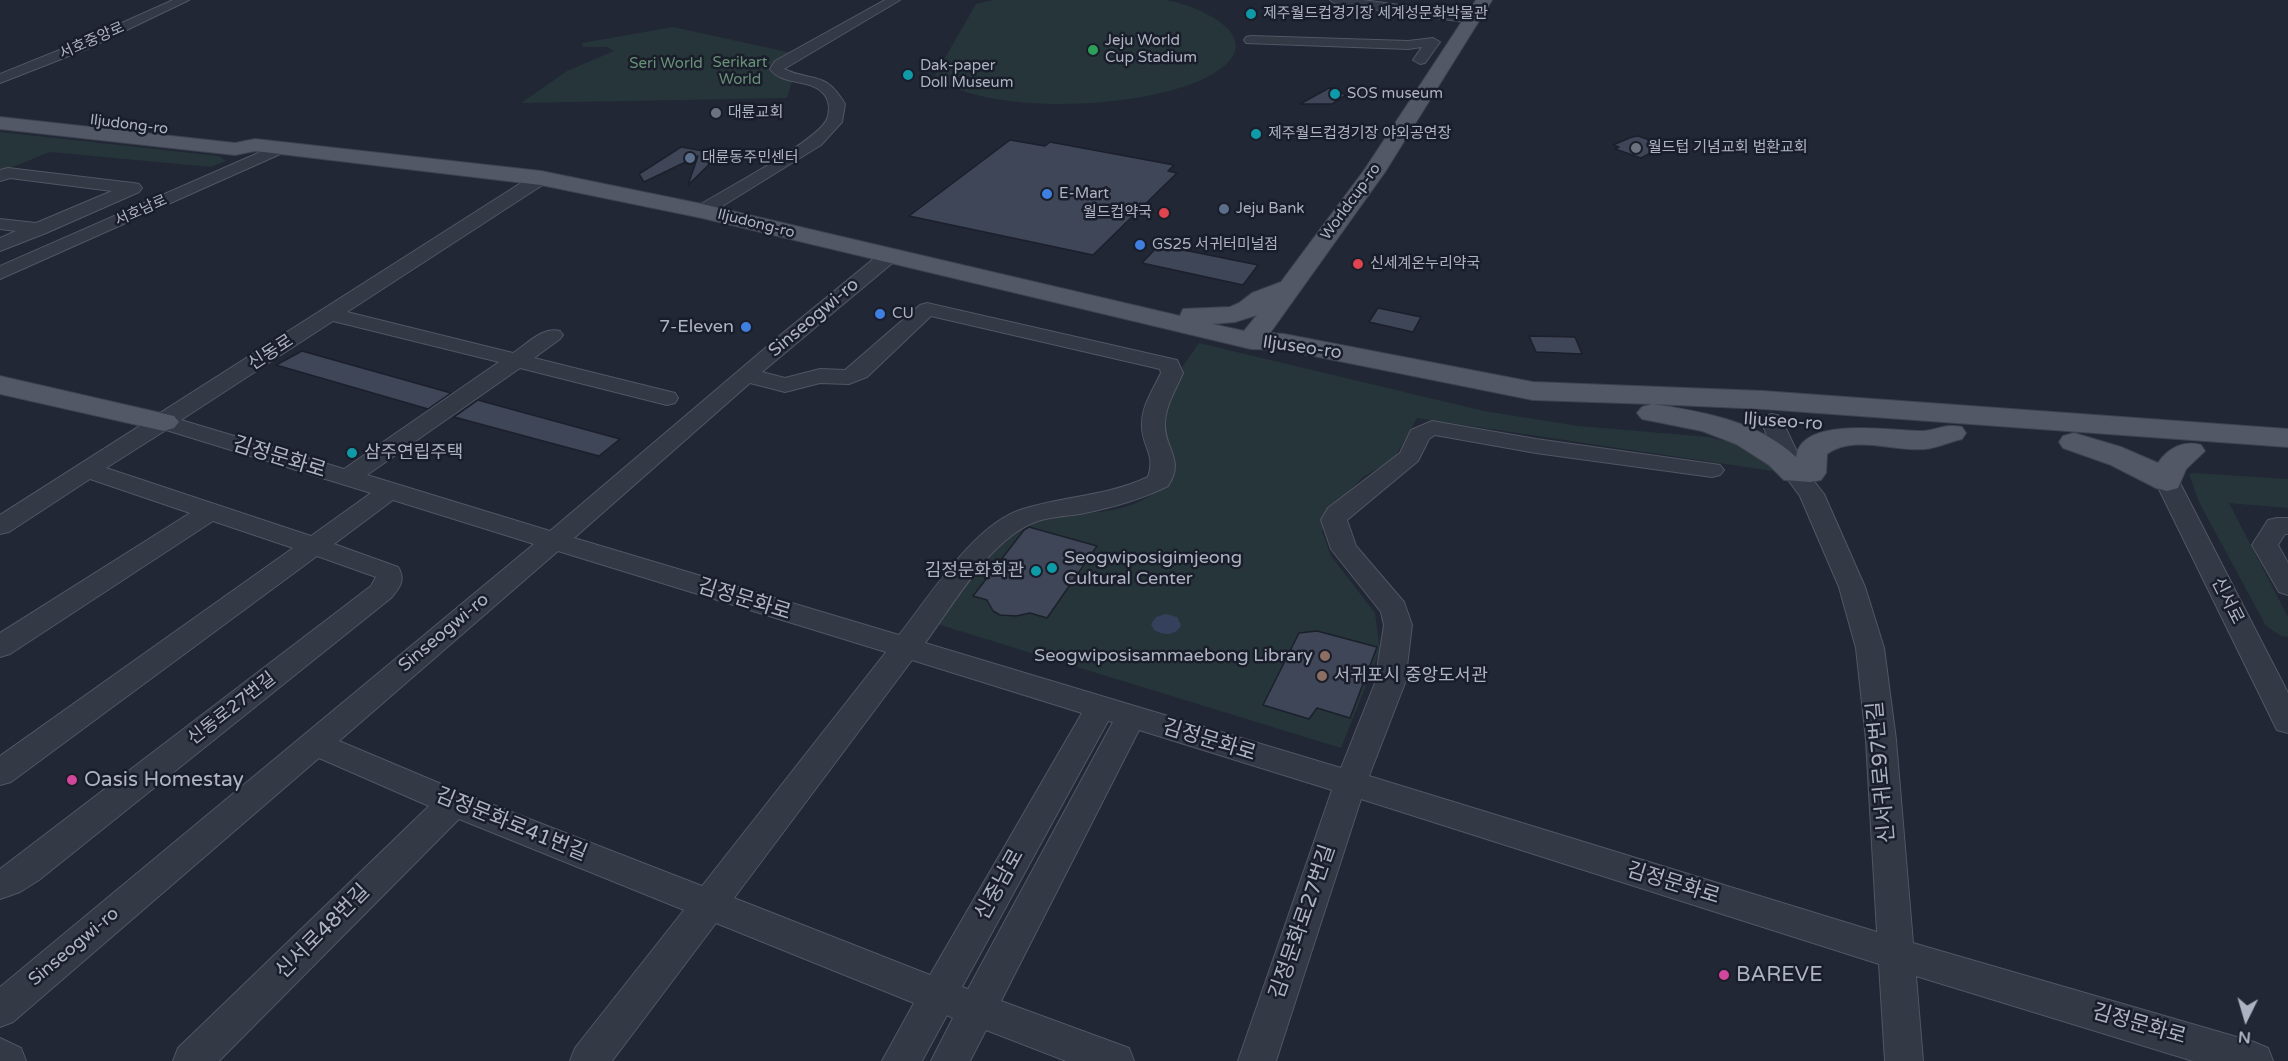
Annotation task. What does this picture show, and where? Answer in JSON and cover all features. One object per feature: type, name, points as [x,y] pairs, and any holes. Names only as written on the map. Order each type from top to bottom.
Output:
[{"type":"main road","name":"Worldcup-ro","points":[[1251,341],[1374,172],[1484,0]]},
{"type":"main road","name":"Iljudong-ro","points":[[0,111],[251,139],[242,154]]},
{"type":"main road","name":"Iljudong-ro","points":[[0,123],[242,154],[281,148],[541,177],[702,211],[1251,341]]},
{"type":"main road","points":[[242,154],[278,160],[305,160],[342,154]]},
{"type":"main road","points":[[1146,317],[1235,314],[1248,309],[1261,298],[1291,287],[1298,298],[1296,320],[1299,331],[1345,354]]},
{"type":"main road","name":"Iljuseo-ro","points":[[1251,341],[1284,342],[1533,391],[1776,411],[2288,438]]},
{"type":"main road","name":"Iljuseo-ro","points":[[1251,341],[1283,356],[1532,409],[1776,411],[1951,433],[2288,458]]},
{"type":"main road","points":[[0,385],[164,422]]},
{"type":"main road","points":[[1635,411],[1686,418],[1742,434],[1767,446],[1806,480],[1812,451],[1820,443],[1845,438],[1887,436],[1924,440],[1951,433]]},
{"type":"main road","points":[[2074,442],[2145,467],[2167,481],[2172,465],[2190,451]]},
{"type":"street","name":"서호중앙로","points":[[0,79],[82,46],[183,0]]},
{"type":"street","points":[[702,211],[815,142],[834,122],[837,104],[830,90],[815,82],[777,72],[778,66],[894,0]]},
{"type":"street","points":[[1336,0],[1472,18]]},
{"type":"street","points":[[1420,60],[1433,42],[1251,45],[1393,56],[1420,60],[1442,63]]},
{"type":"street","name":"서호남로","points":[[0,273],[88,235],[242,154],[281,148]]},
{"type":"street","points":[[0,176],[8,173],[133,188],[0,246]]},
{"type":"street","name":"신동로","points":[[0,526],[541,177]]},
{"type":"street","points":[[0,224],[88,235]]},
{"type":"street","name":"Sinseogwi-ro","points":[[0,1010],[889,256]]},
{"type":"street","points":[[589,1061],[987,541],[1007,526],[1038,512],[1101,502],[1143,489],[1160,480],[1166,460],[1154,433],[1153,424],[1154,415],[1172,373],[1169,365],[927,309],[855,375],[820,376],[785,385],[746,375]]},
{"type":"street","points":[[331,314],[667,398]]},
{"type":"street","points":[[346,478],[553,336]]},
{"type":"street","name":"신서귀로97번길","points":[[1776,411],[1852,586],[1870,648],[1881,740],[1904,1061]]},
{"type":"street","name":"김정문화로","points":[[164,422],[905,650],[1350,783],[1897,954],[2254,1061]]},
{"type":"street","name":"김정문화로27번길","points":[[1257,1061],[1350,783],[1390,682],[1398,625],[1394,609],[1344,549],[1334,520],[1343,508],[1410,456],[1419,435],[1432,428],[1536,446],[1712,470]]},
{"type":"street","name":"신동로27번길","points":[[0,884],[8,882],[27,870],[387,586],[390,578],[389,573],[315,545],[87,470]]},
{"type":"street","name":"신서로","points":[[2167,481],[2288,722]]},
{"type":"street","points":[[0,772],[390,491]]},
{"type":"street","points":[[0,647],[211,511]]},
{"type":"street","points":[[2288,526],[2277,526],[2265,545],[2288,586]]},
{"type":"street","name":"신중남로","points":[[901,1061],[938,995],[1115,713]]},
{"type":"street","name":"신중남로","points":[[950,1061],[977,1009],[1115,713]]},
{"type":"street","name":"김정문화로41번길","points":[[314,743],[454,803],[938,995],[1115,1061]]},
{"type":"street","name":"신서로48번길","points":[[192,1061],[454,803]]},
{"type":"street","points":[[0,1057],[7,1061]]},
{"type":"green space","name":"Jeju World Cup Stadium","points":[[993,0],[1166,0],[1180,3],[1211,16],[1233,35],[1236,47],[1231,59],[1216,72],[1190,85],[1156,94],[1117,101],[1075,104],[994,99],[960,90],[934,77],[976,4]]},
{"type":"green space","name":"Seri World","points":[[673,27],[792,53],[771,70],[776,75],[792,81],[787,98],[521,103],[567,71],[614,51],[607,47],[583,47],[582,43]]},
{"type":"green space","points":[[0,132],[219,156],[226,161],[211,167],[50,152],[0,172]]},
{"type":"green space","points":[[1199,343],[1484,411],[1578,426],[1709,437],[1745,446],[1771,463],[1772,471],[1417,418],[1394,459],[1363,477],[1326,514],[1322,531],[1331,556],[1375,613],[1380,651],[1341,748],[937,624],[986,556],[1009,534],[1020,527],[1062,516],[1123,508],[1141,501],[1159,489],[1175,471],[1159,426],[1183,366]]},
{"type":"green space","points":[[2189,474],[2288,479],[2288,508],[2229,503],[2288,617],[2288,637],[2281,636],[2266,626],[2199,502]]},
{"type":"water","points":[[1166,614],[1177,617],[1181,625],[1173,633],[1158,632],[1151,624],[1156,617]]},
{"type":"building","name":"SOS museum","points":[[1329,88],[1346,95],[1332,104],[1300,104]]},
{"type":"building","name":"월드텁 기념교회 법환교회","points":[[1638,136],[1655,142],[1651,144],[1658,149],[1641,158],[1615,149],[1619,147],[1613,145],[1632,137]]},
{"type":"building","name":"E-Mart","points":[[1010,140],[1045,146],[1050,142],[1174,165],[1168,171],[1177,173],[1093,255],[909,216]]},
{"type":"building","name":"대륜동주민센터","points":[[681,147],[720,154],[688,185],[698,156],[644,182],[639,174]]},
{"type":"building","points":[[1159,245],[1258,265],[1243,285],[1142,263]]},
{"type":"building","points":[[1378,308],[1421,317],[1413,332],[1369,322]]},
{"type":"building","points":[[1529,336],[1575,337],[1582,354],[1536,352]]},
{"type":"building","points":[[302,351],[451,393],[428,409],[276,365]]},
{"type":"building","points":[[478,400],[620,439],[599,456],[454,417]]},
{"type":"building","name":"김정문화회관","points":[[1029,527],[1097,546],[1047,618],[1030,613],[1016,616],[1000,615],[993,611],[987,600],[973,596],[1024,530]]},
{"type":"building","name":"서귀포시 중앙도서관","points":[[1317,631],[1377,647],[1350,718],[1317,708],[1309,719],[1263,705],[1299,633]]},
{"type":"place","name":"제주월드컵경기장 세계성문화박물관","points":[[1251,14]]},
{"type":"place","name":"Jeju World Cup Stadium","points":[[1093,50]]},
{"type":"place","name":"Dak-paper Doll Museum","points":[[908,75]]},
{"type":"place","name":"SOS museum","points":[[1335,94]]},
{"type":"place","name":"대륜교회","points":[[716,113]]},
{"type":"place","name":"제주월드컵경기장 야외공연장","points":[[1256,134]]},
{"type":"place","name":"월드텁 기념교회 법환교회","points":[[1636,148]]},
{"type":"place","name":"대륜동주민센터","points":[[690,158]]},
{"type":"place","name":"E-Mart","points":[[1047,194]]},
{"type":"place","name":"Jeju Bank","points":[[1224,209]]},
{"type":"place","name":"월드컵약국","points":[[1164,213]]},
{"type":"place","name":"GS25 서귀터미널점","points":[[1140,245]]},
{"type":"place","name":"신세계온누리약국","points":[[1358,264]]},
{"type":"place","name":"CU","points":[[880,314]]},
{"type":"place","name":"7-Eleven","points":[[746,327]]},
{"type":"place","name":"삼주연립주택","points":[[352,453]]},
{"type":"place","name":"Seogwiposigimjeong Cultural Center","points":[[1052,568]]},
{"type":"place","name":"김정문화회관","points":[[1036,571]]},
{"type":"place","name":"Seogwiposisammaebong Library","points":[[1325,656]]},
{"type":"place","name":"서귀포시 중앙도서관","points":[[1322,676]]},
{"type":"place","name":"Oasis Homestay","points":[[72,780]]},
{"type":"place","name":"BAREVE","points":[[1724,975]]},
{"type":"park label","name":"Serikart World","points":[[740,72]]}]
